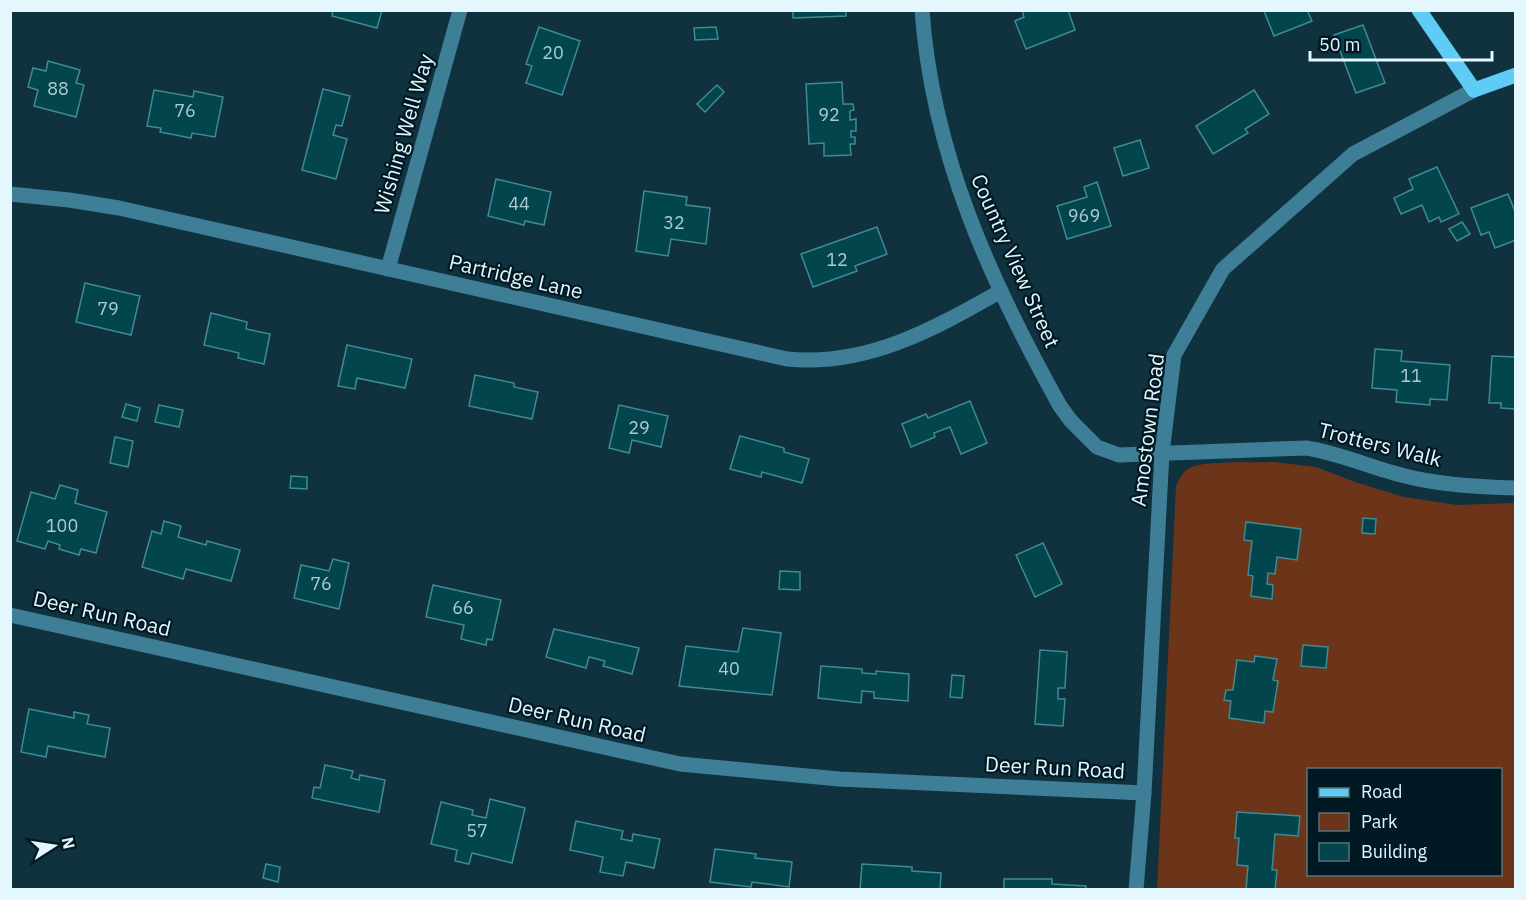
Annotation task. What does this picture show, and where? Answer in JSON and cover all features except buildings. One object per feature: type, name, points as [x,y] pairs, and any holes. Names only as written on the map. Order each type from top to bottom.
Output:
[{"type":"main road","points":[[1419,10],[1474,90]]},
{"type":"main road","name":"Amostown Road","points":[[1474,90],[1515,75]]},
{"type":"street","name":"Wishing Well Way","points":[[388,269],[460,10]]},
{"type":"street","name":"Country View Street","points":[[922,10],[929,77],[946,151],[970,220],[1001,291],[1060,406],[1083,435],[1097,447],[1119,455],[1136,456],[1161,453]]},
{"type":"street","name":"Amostown Road","points":[[1136,890],[1144,793],[1161,453],[1174,355],[1223,269],[1353,154],[1474,90]]},
{"type":"street","name":"Partridge Lane","points":[[10,194],[119,208],[787,359],[805,361],[842,359],[895,345],[941,325],[1001,291]]},
{"type":"street","name":"Trotters Walk","points":[[1161,453],[1306,448],[1330,452],[1408,477],[1456,485],[1515,488]]},
{"type":"street","name":"Deer Run Road","points":[[10,615],[680,764],[839,779],[1144,793]]},
{"type":"green space","points":[[1274,462],[1316,467],[1404,497],[1457,505],[1515,503],[1515,889],[1157,890],[1176,487],[1181,476],[1189,468],[1218,463]]}]
